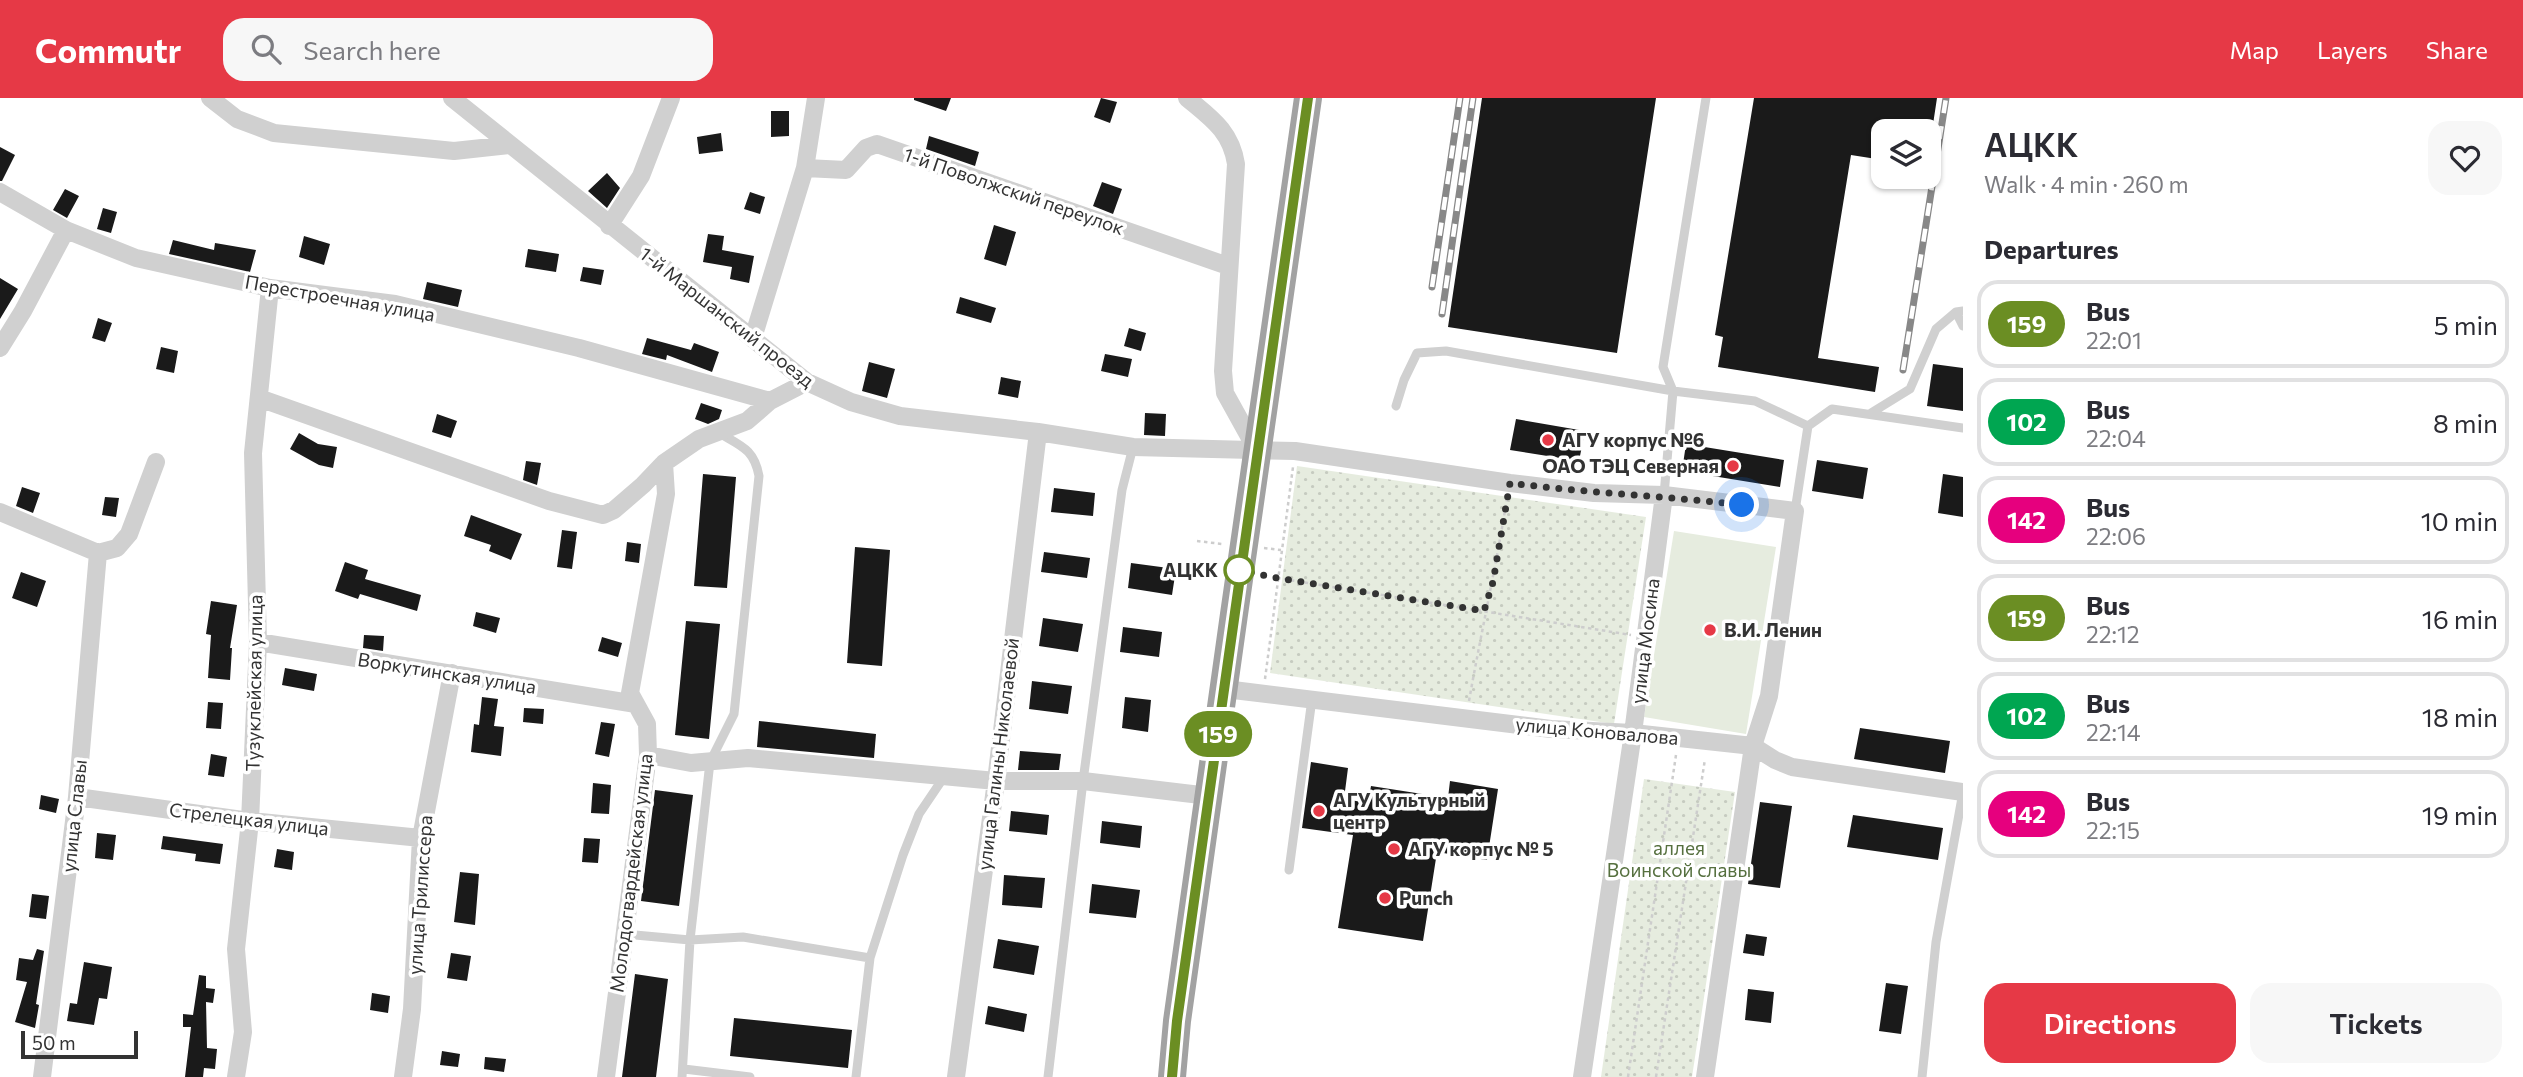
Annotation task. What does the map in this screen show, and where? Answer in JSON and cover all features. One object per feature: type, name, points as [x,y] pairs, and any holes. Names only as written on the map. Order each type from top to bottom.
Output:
[{"type":"highway","points":[[1172,1077],[1177,1021],[1225,689],[1256,449],[1308,98]]},
{"type":"street","points":[[210,98],[237,119],[274,133],[454,151],[510,145]]},
{"type":"street","name":"1-й Маршанский проезд","points":[[452,98],[807,382],[851,402],[900,416],[1038,432],[1133,447],[1295,451],[1510,483],[1594,493],[1664,495],[1795,511]]},
{"type":"street","points":[[609,226],[641,176],[671,98]]},
{"type":"street","points":[[754,338],[805,168],[816,98]]},
{"type":"street","points":[[1187,98],[1215,121],[1233,145],[1236,164],[1223,371],[1225,393],[1256,449]]},
{"type":"street","name":"1-й Поволжский переулок","points":[[805,168],[846,170],[866,148],[877,144],[1228,266]]},
{"type":"street","name":"Перестроечная улица","points":[[0,192],[66,230],[136,258],[270,288],[396,304],[579,348],[770,401]]},
{"type":"street","points":[[0,348],[66,230]]},
{"type":"street","name":"Тузуклейская улица","points":[[236,1077],[243,1032],[236,949],[250,821],[258,642],[253,453],[270,288]]},
{"type":"street","points":[[259,398],[549,501],[603,514],[614,510],[664,463],[699,439],[747,421],[770,401],[807,382]]},
{"type":"street","name":"улица Галины Николаевой","points":[[956,1077],[996,781],[1038,432]]},
{"type":"street","points":[[0,512],[97,553],[117,548],[129,534],[156,461]]},
{"type":"street","name":"Молодогвардейская улица","points":[[606,1077],[648,755],[647,724],[630,693],[666,494],[664,463]]},
{"type":"street","name":"улица Мосина","points":[[1582,1077],[1633,733],[1664,495]]},
{"type":"street","points":[[1705,1077],[1753,746],[1769,696],[1795,511]]},
{"type":"street","name":"улица Славы","points":[[42,1077],[77,797],[97,553]]},
{"type":"street","name":"Воркутинская улица","points":[[258,642],[636,704]]},
{"type":"street","name":"улица Трилиссера","points":[[403,1077],[412,1009],[421,838],[452,673]]},
{"type":"street","name":"улица Коновалова","points":[[1225,689],[1550,729],[1633,733],[1753,746],[1792,767],[1963,792]]},
{"type":"street","points":[[648,755],[691,763],[748,758],[996,781],[1083,780],[1209,796]]},
{"type":"street","name":"Стрелецкая улица","points":[[77,797],[250,821],[421,838]]},
{"type":"lane","points":[[1664,495],[1673,391],[1663,367],[1706,98]]},
{"type":"lane","points":[[1870,414],[1910,389],[1925,348],[1936,328],[1960,311],[1963,326]]},
{"type":"lane","points":[[1396,406],[1404,380],[1417,353],[1446,351],[1673,391],[1755,401],[1808,426]]},
{"type":"lane","points":[[1795,511],[1808,426],[1832,410],[1963,428]]},
{"type":"lane","points":[[718,433],[747,449],[756,461],[759,476],[734,713],[710,762],[690,940],[683,1073],[750,1077]]},
{"type":"lane","points":[[1048,1077],[1083,780],[1122,490],[1133,447]]},
{"type":"lane","points":[[1289,870],[1312,699]]},
{"type":"lane","points":[[856,1077],[870,958],[919,814],[945,776]]},
{"type":"lane","points":[[1922,1077],[1936,942],[1963,792]]},
{"type":"lane","points":[[624,934],[690,940],[743,937],[870,958]]},
{"type":"path","points":[[1263,693],[1295,451]]},
{"type":"path","points":[[1466,719],[1510,483]]},
{"type":"path","points":[[1277,578],[1644,637]]},
{"type":"path","points":[[1628,1077],[1678,738]]},
{"type":"path","points":[[1656,1077],[1707,741]]},
{"type":"green space","points":[[1297,466],[1646,517],[1614,724],[1270,673]]},
{"type":"green space","points":[[1674,531],[1776,547],[1746,734],[1644,717]]},
{"type":"green space","name":"аллея Воинской славы","points":[[1644,779],[1735,792],[1692,1077],[1601,1077]]},
{"type":"building","points":[[914,98],[951,98],[946,111]]},
{"type":"building","points":[[1101,98],[1117,102],[1110,123],[1094,117]]},
{"type":"building","points":[[1482,98],[1656,98],[1617,353],[1448,327]]},
{"type":"building","points":[[1754,98],[1937,98],[1934,119],[1871,119],[1871,158],[1851,155],[1818,358],[1879,367],[1875,392],[1718,367],[1723,337],[1715,335]]},
{"type":"building","points":[[771,111],[789,111],[789,136],[771,137]]},
{"type":"building","points":[[721,133],[723,151],[699,154],[697,137]]},
{"type":"building","points":[[929,136],[979,152],[975,166],[926,149]]},
{"type":"building","points":[[0,147],[15,155],[2,181],[0,181]]},
{"type":"building","points":[[607,173],[620,188],[607,208],[588,191]]},
{"type":"building","points":[[1102,182],[1122,189],[1113,214],[1093,206]]},
{"type":"building","points":[[65,189],[79,196],[67,218],[53,210]]},
{"type":"building","points":[[750,192],[765,197],[760,214],[744,209]]},
{"type":"building","points":[[103,208],[117,212],[111,233],[97,229]]},
{"type":"building","points":[[994,225],[1016,232],[1006,266],[984,259]]},
{"type":"building","points":[[708,234],[724,236],[722,250],[754,256],[749,283],[730,279],[732,267],[703,262]]},
{"type":"building","points":[[304,236],[330,244],[324,265],[299,257]]},
{"type":"building","points":[[173,240],[214,250],[215,243],[256,250],[250,272],[169,254]]},
{"type":"building","points":[[528,249],[559,254],[556,272],[525,267]]},
{"type":"building","points":[[583,267],[604,270],[601,285],[580,281]]},
{"type":"building","points":[[0,278],[18,289],[0,319]]},
{"type":"building","points":[[427,282],[462,290],[458,307],[423,299]]},
{"type":"building","points":[[960,297],[996,308],[991,323],[956,313]]},
{"type":"building","points":[[98,318],[112,323],[105,342],[92,338]]},
{"type":"building","points":[[1129,328],[1146,333],[1141,351],[1124,346]]},
{"type":"building","points":[[647,338],[691,350],[694,343],[719,352],[712,372],[667,355],[666,360],[642,354]]},
{"type":"building","points":[[161,347],[178,351],[174,373],[156,369]]},
{"type":"building","points":[[1105,354],[1132,359],[1128,377],[1101,371]]},
{"type":"building","points":[[869,362],[895,369],[887,398],[862,391]]},
{"type":"building","points":[[1933,364],[1963,368],[1963,411],[1927,406]]},
{"type":"building","points":[[1001,377],[1021,381],[1018,398],[998,394]]},
{"type":"building","points":[[701,403],[722,410],[719,419],[708,424],[695,419]]},
{"type":"building","points":[[1145,413],[1166,414],[1165,436],[1144,435]]},
{"type":"building","points":[[437,414],[457,421],[451,438],[432,432]]},
{"type":"building","name":"АГУ корпус №6","points":[[1516,419],[1585,431],[1579,461],[1510,450]]},
{"type":"building","points":[[299,433],[318,444],[337,447],[333,468],[319,465],[290,449]]},
{"type":"building","name":"ОАО ТЭЦ Северная","points":[[1686,444],[1784,460],[1780,487],[1682,471]]},
{"type":"building","points":[[1817,460],[1868,468],[1863,499],[1812,491]]},
{"type":"building","points":[[526,461],[541,463],[537,485],[523,480]]},
{"type":"building","points":[[703,474],[736,477],[727,588],[694,586]]},
{"type":"building","points":[[1943,474],[1963,477],[1963,517],[1938,513]]},
{"type":"building","points":[[22,487],[40,493],[33,513],[16,506]]},
{"type":"building","points":[[1054,488],[1095,493],[1093,516],[1051,512]]},
{"type":"building","points":[[105,497],[119,498],[116,517],[102,515]]},
{"type":"building","points":[[471,515],[522,534],[511,560],[489,551],[491,545],[464,536]]},
{"type":"building","points":[[562,530],[577,532],[572,569],[557,567]]},
{"type":"building","points":[[627,542],[641,544],[639,563],[625,561]]},
{"type":"building","points":[[855,547],[890,550],[882,666],[847,663]]},
{"type":"building","points":[[1044,552],[1090,558],[1087,578],[1041,572]]},
{"type":"building","points":[[345,562],[368,570],[365,579],[421,595],[417,611],[360,594],[358,599],[335,591]]},
{"type":"building","points":[[1131,563],[1176,569],[1172,595],[1128,588]]},
{"type":"building","points":[[21,572],[46,581],[37,607],[12,598]]},
{"type":"building","points":[[211,601],[237,605],[230,648],[230,680],[208,678],[211,635],[206,634]]},
{"type":"building","points":[[476,612],[500,618],[496,633],[473,626]]},
{"type":"building","points":[[1043,618],[1083,624],[1078,652],[1039,646]]},
{"type":"building","points":[[686,621],[720,624],[709,739],[675,735]]},
{"type":"building","points":[[1123,627],[1162,632],[1159,657],[1120,652]]},
{"type":"building","points":[[364,635],[384,636],[383,651],[363,648]]},
{"type":"building","points":[[602,637],[622,643],[618,657],[598,651]]},
{"type":"building","points":[[285,668],[317,674],[314,691],[282,685]]},
{"type":"building","points":[[1032,681],[1072,686],[1068,714],[1029,709]]},
{"type":"building","points":[[482,697],[498,699],[494,726],[504,727],[501,756],[471,752],[474,724],[479,725]]},
{"type":"building","points":[[1125,697],[1151,700],[1148,732],[1122,728]]},
{"type":"building","points":[[208,702],[223,703],[221,729],[206,728]]},
{"type":"building","points":[[524,708],[544,709],[543,724],[523,722]]},
{"type":"building","points":[[759,721],[876,734],[874,758],[757,747]]},
{"type":"building","points":[[601,722],[615,724],[609,757],[595,754]]},
{"type":"building","points":[[1860,728],[1950,741],[1945,773],[1854,759]]},
{"type":"building","points":[[1020,751],[1061,754],[1059,770],[1018,770]]},
{"type":"building","points":[[211,754],[227,757],[224,777],[208,775]]},
{"type":"building","name":"АГУ корпус № 5","points":[[1311,762],[1348,768],[1344,799],[1368,803],[1371,786],[1448,798],[1450,781],[1498,789],[1487,860],[1437,852],[1423,941],[1338,928],[1353,835],[1302,828]]},
{"type":"building","points":[[593,783],[611,785],[609,814],[591,813]]},
{"type":"building","points":[[655,790],[693,795],[679,906],[641,901]]},
{"type":"building","points":[[41,795],[59,799],[56,813],[39,809]]},
{"type":"building","points":[[1760,802],[1792,806],[1780,888],[1748,884]]},
{"type":"building","points":[[1011,811],[1049,815],[1047,835],[1009,831]]},
{"type":"building","points":[[1853,815],[1943,828],[1938,860],[1847,847]]},
{"type":"building","points":[[1102,821],[1142,826],[1140,848],[1100,843]]},
{"type":"building","points":[[97,833],[116,835],[113,860],[95,858]]},
{"type":"building","points":[[163,836],[223,844],[220,864],[195,861],[196,854],[161,849]]},
{"type":"building","points":[[584,838],[600,839],[598,863],[582,862]]},
{"type":"building","points":[[277,849],[294,852],[292,870],[274,867]]},
{"type":"building","points":[[460,872],[479,874],[475,925],[454,922]]},
{"type":"building","points":[[1004,875],[1045,878],[1042,908],[1002,905]]},
{"type":"building","points":[[1092,884],[1140,890],[1136,918],[1089,913]]},
{"type":"building","points":[[32,894],[49,896],[46,919],[29,917]]},
{"type":"building","points":[[1746,934],[1767,937],[1764,956],[1743,953]]},
{"type":"building","points":[[998,939],[1039,946],[1034,975],[993,968]]},
{"type":"building","points":[[37,949],[44,951],[35,1028],[15,1022],[27,982],[16,980],[19,958],[33,960]]},
{"type":"building","points":[[451,953],[471,956],[467,981],[447,978]]},
{"type":"building","points":[[84,962],[112,967],[107,999],[99,998],[94,1025],[67,1021],[70,1003],[77,1004]]},
{"type":"building","points":[[635,974],[668,979],[656,1077],[622,1077]]},
{"type":"building","points":[[199,975],[206,976],[206,988],[215,989],[213,1003],[206,1002],[207,1048],[217,1049],[215,1069],[204,1068],[203,1077],[185,1077],[191,1027],[183,1027],[183,1014],[193,1015]]},
{"type":"building","points":[[1886,983],[1908,986],[1901,1034],[1879,1031]]},
{"type":"building","points":[[1748,989],[1774,992],[1771,1023],[1745,1020]]},
{"type":"building","points":[[372,993],[390,996],[388,1013],[370,1010]]},
{"type":"building","points":[[988,1006],[1027,1014],[1024,1032],[985,1024]]},
{"type":"building","points":[[734,1018],[852,1030],[848,1068],[730,1056]]},
{"type":"building","points":[[442,1051],[460,1054],[458,1067],[440,1065]]},
{"type":"building","points":[[485,1057],[506,1059],[504,1072],[484,1069]]},
{"type":"railway","points":[[1432,287],[1460,98]]},
{"type":"railway","points":[[1442,314],[1473,98]]},
{"type":"railway","points":[[1903,370],[1946,98]]},
{"type":"bus line","name":"159","points":[[1172,1077],[1177,1021],[1225,689],[1242,546],[1308,98]]},
{"type":"place","name":"АГУ корпус №6","points":[[1548,440]]},
{"type":"place","name":"ОАО ТЭЦ Северная","points":[[1733,466]]},
{"type":"place","name":"АЦКК","points":[[1239,570]]},
{"type":"place","name":"В.И. Ленин","points":[[1710,630]]},
{"type":"place","name":"АГУ Культурный центр","points":[[1319,811]]},
{"type":"place","name":"АГУ корпус № 5","points":[[1394,849]]},
{"type":"place","name":"Punch","points":[[1385,898]]},
{"type":"route","points":[[1239,570],[1484,611],[1493,582],[1510,483],[1594,493],[1664,495],[1742,505]]}]
